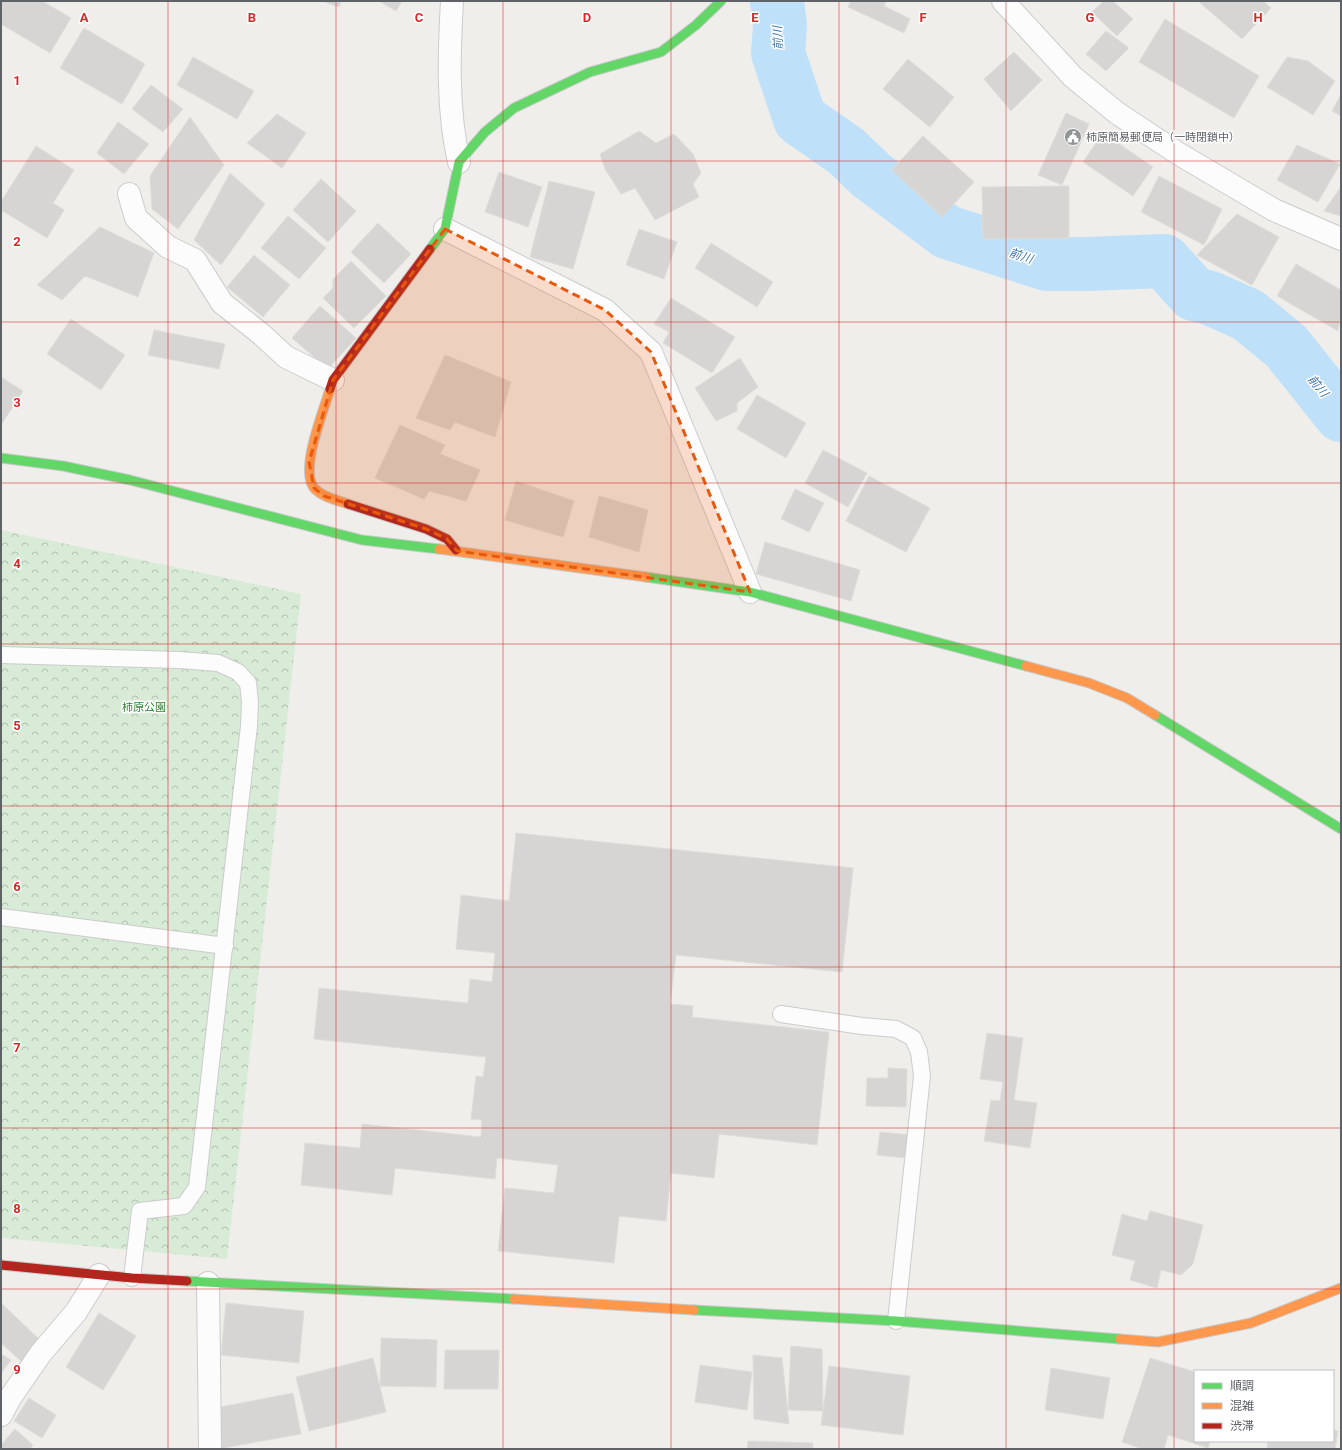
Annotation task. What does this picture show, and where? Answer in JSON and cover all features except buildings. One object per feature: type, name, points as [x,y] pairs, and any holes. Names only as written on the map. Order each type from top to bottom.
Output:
[{"type":"street","points":[[452,1],[449,49],[454,137],[459,162],[445,229],[333,380],[309,462],[309,477],[314,488],[324,496],[426,529],[447,539],[457,550]]},
{"type":"street","points":[[459,162],[485,132],[514,108],[590,72],[661,52],[696,25],[721,1]]},
{"type":"street","points":[[1003,1],[1073,77],[1116,113],[1179,154],[1274,210],[1341,239]]},
{"type":"street","points":[[129,194],[136,218],[168,247],[195,260],[222,303],[261,334],[286,357],[333,380]]},
{"type":"street","points":[[445,229],[605,310],[651,352],[750,592]]},
{"type":"street","points":[[1,458],[62,466],[130,480],[362,540],[457,550],[750,592],[1074,679],[1127,698],[1341,829]]},
{"type":"street","points":[[1,1266],[132,1278],[208,1283],[896,1321],[1158,1342],[1252,1323],[1341,1288]]},
{"type":"street","points":[[1,1415],[10,1398],[41,1353],[76,1312],[99,1275]]},
{"type":"street","points":[[208,1283],[210,1449]]},
{"type":"lane","points":[[1,655],[180,660],[218,663],[238,672],[248,683],[250,702],[249,726],[197,1187],[184,1206],[140,1211],[132,1278]]},
{"type":"lane","points":[[1,917],[224,946]]},
{"type":"lane","points":[[781,1014],[862,1026],[896,1029],[913,1038],[919,1052],[922,1076],[896,1321]]},
{"type":"highlighted area","points":[[445,229],[605,310],[651,352],[750,592],[457,551],[447,539],[426,529],[324,496],[314,488],[309,462],[333,380]]},
{"type":"green space","name":"柿原公園","points":[[1,530],[301,594],[227,1259],[1,1238]]},
{"type":"waterway","name":"前川","points":[[777,1],[780,26],[778,53],[800,119],[846,151],[871,175],[947,232],[1047,264],[1164,261],[1194,294],[1210,298],[1248,315],[1286,346],[1341,415]]},
{"type":"traffic: fast","points":[[430,249],[445,229],[459,162],[485,132],[514,108],[590,72],[661,52],[696,25],[721,1]]},
{"type":"traffic: fast","points":[[1,458],[63,466],[130,480],[362,540],[439,549]]},
{"type":"traffic: fast","points":[[646,577],[750,592],[1026,666]]},
{"type":"traffic: fast","points":[[1155,715],[1341,829]]},
{"type":"traffic: fast","points":[[187,1281],[514,1299]]},
{"type":"traffic: fast","points":[[694,1310],[896,1321],[1120,1339]]},
{"type":"traffic: slow","points":[[330,389],[314,440],[309,469],[311,481],[315,489],[322,495],[348,504]]},
{"type":"traffic: slow","points":[[439,549],[646,577]]},
{"type":"traffic: slow","points":[[1026,666],[1089,683],[1127,698],[1155,715]]},
{"type":"traffic: slow","points":[[1120,1339],[1158,1342],[1251,1323],[1341,1288]]},
{"type":"traffic: slow","points":[[514,1299],[694,1310]]},
{"type":"traffic: jam","points":[[330,389],[333,380],[430,249]]},
{"type":"traffic: jam","points":[[348,504],[426,529],[447,539],[456,550]]},
{"type":"traffic: jam","points":[[1,1265],[132,1278],[187,1281]]},
{"type":"place","name":"柿原簡易郵便局（一時閉鎖中）","points":[[1073,137]]}]
